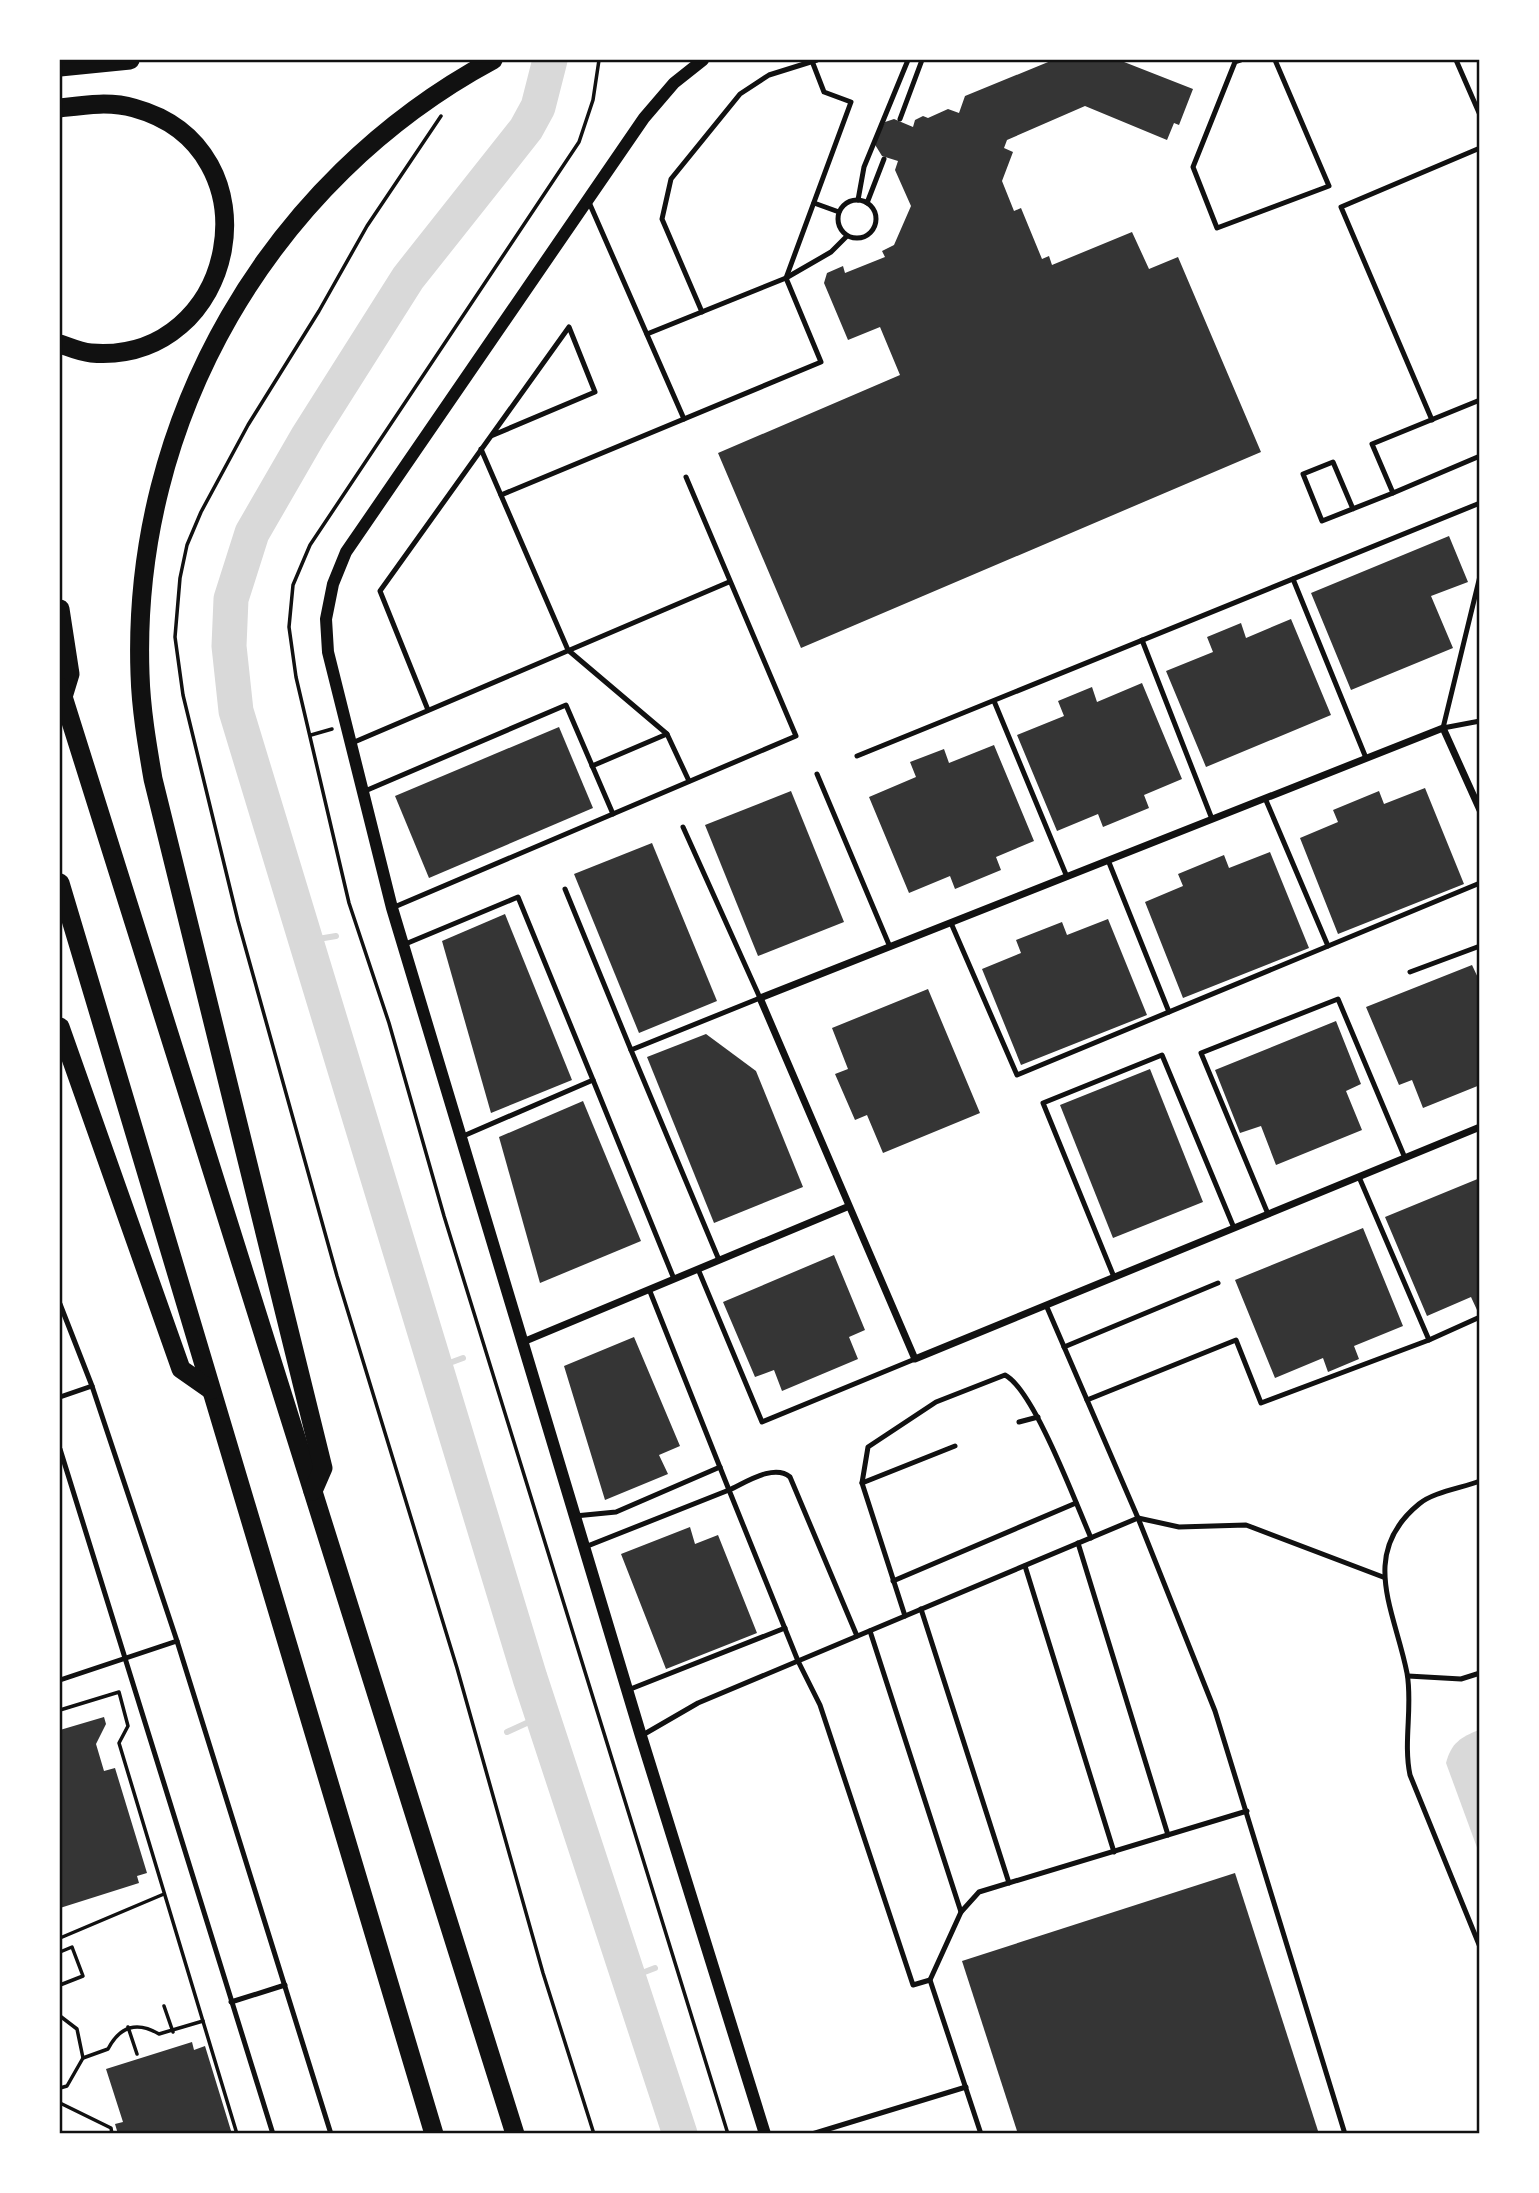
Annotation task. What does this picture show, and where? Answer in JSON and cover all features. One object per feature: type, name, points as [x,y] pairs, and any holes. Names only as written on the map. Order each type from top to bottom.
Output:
[{"type":"highway","points":[[60,67],[130,60]]},
{"type":"highway","points":[[313,1491],[323,1468],[153,779],[144,725],[140,674],[144,584],[152,521],[183,414],[208,356],[237,303],[306,209],[337,173],[408,111],[493,60]]},
{"type":"highway","points":[[60,108],[97,103],[133,108],[167,121],[194,142],[214,170],[224,200],[226,227],[223,257],[213,285],[193,314],[163,337],[127,351],[90,353],[60,344]]},
{"type":"highway","points":[[60,609],[70,674],[61,692],[515,2133]]},
{"type":"highway","points":[[60,883],[434,2133]]},
{"type":"highway","points":[[60,1027],[181,1369],[211,1390]]},
{"type":"street","points":[[703,60],[674,83],[644,118],[346,552],[332,584],[326,619],[328,652],[349,744],[392,908],[641,1736],[765,2133]]},
{"type":"street","points":[[1479,810],[1443,728],[760,998],[847,1207],[915,1359],[1479,1127]]},
{"type":"street","points":[[523,1342],[847,1207]]},
{"type":"lane","points":[[501,495],[821,362],[786,278],[851,102],[824,92],[814,60],[769,75],[740,94],[671,179],[662,219],[702,312]]},
{"type":"lane","points":[[858,200],[864,167],[908,60]]},
{"type":"lane","points":[[900,119],[922,60]]},
{"type":"lane","points":[[1235,60],[1192,167],[1217,228],[1329,186],[1275,60]]},
{"type":"lane","points":[[1456,60],[1479,115]]},
{"type":"lane","points":[[1432,420],[1341,206],[1479,148]]},
{"type":"lane","points":[[867,203],[884,159]]},
{"type":"lane","points":[[588,200],[684,419]]},
{"type":"lane","points":[[858,200],[867,203],[876,216],[874,229],[863,238],[846,236],[838,224],[839,212],[846,203],[858,200]]},
{"type":"lane","points":[[814,203],[839,212]]},
{"type":"lane","points":[[647,334],[786,278],[831,251],[846,236]]},
{"type":"lane","points":[[428,710],[380,591],[569,327],[595,392],[491,436]]},
{"type":"lane","points":[[1393,493],[1372,444],[1479,400]]},
{"type":"lane","points":[[481,449],[568,650],[667,734],[689,781]]},
{"type":"lane","points":[[1353,509],[1333,462],[1303,474],[1322,521],[1353,509],[1393,493],[1479,456]]},
{"type":"lane","points":[[392,908],[796,736],[685,477]]},
{"type":"lane","points":[[857,756],[1479,503]]},
{"type":"lane","points":[[1479,576],[1443,728],[1479,721]]},
{"type":"lane","points":[[1293,579],[1366,758]]},
{"type":"lane","points":[[349,744],[729,582]]},
{"type":"lane","points":[[1142,640],[1212,819]]},
{"type":"lane","points":[[994,701],[1066,877]]},
{"type":"lane","points":[[362,792],[566,705],[613,814]]},
{"type":"lane","points":[[592,766],[667,734]]},
{"type":"lane","points":[[817,774],[890,947]]},
{"type":"lane","points":[[1265,798],[1328,946]]},
{"type":"lane","points":[[631,1050],[760,998],[683,827]]},
{"type":"lane","points":[[1108,860],[1169,1012]]},
{"type":"lane","points":[[951,923],[1017,1075],[1479,883]]},
{"type":"lane","points":[[565,889],[719,1260]]},
{"type":"lane","points":[[403,945],[518,897],[674,1279]]},
{"type":"lane","points":[[1410,972],[1479,946]]},
{"type":"lane","points":[[1268,1214],[1201,1053],[1338,999],[1405,1158]]},
{"type":"lane","points":[[1114,1277],[1043,1103],[1055,1098],[1162,1055],[1234,1228]]},
{"type":"lane","points":[[461,1137],[593,1080]]},
{"type":"lane","points":[[1359,1177],[1429,1339]]},
{"type":"lane","points":[[698,1269],[762,1422],[915,1359]]},
{"type":"lane","points":[[1064,1348],[1218,1283]]},
{"type":"lane","points":[[649,1289],[798,1661],[820,1705],[913,1986],[930,1980]]},
{"type":"lane","points":[[60,1304],[92,1387],[177,1641],[331,2133]]},
{"type":"lane","points":[[1046,1305],[1138,1518],[1215,1711],[1345,2133]]},
{"type":"lane","points":[[1087,1400],[1236,1340],[1261,1403],[1429,1339],[1479,1317]]},
{"type":"lane","points":[[905,1616],[862,1483],[868,1447],[936,1402],[1005,1375],[1013,1379],[1038,1417],[1091,1538]]},
{"type":"lane","points":[[60,1397],[92,1387]]},
{"type":"lane","points":[[1019,1422],[1038,1417]]},
{"type":"lane","points":[[862,1483],[955,1446]]},
{"type":"lane","points":[[60,1449],[273,2133]]},
{"type":"lane","points":[[575,1517],[616,1512],[720,1467]]},
{"type":"lane","points":[[584,1547],[774,1471],[783,1471],[790,1476],[857,1636]]},
{"type":"lane","points":[[1479,1481],[1420,1503],[1392,1534],[1383,1577],[1408,1676],[1406,1759],[1410,1775],[1479,1947]]},
{"type":"lane","points":[[893,1581],[1076,1503]]},
{"type":"lane","points":[[641,1736],[698,1703],[1138,1518],[1179,1527],[1246,1525],[1383,1577]]},
{"type":"lane","points":[[1078,1544],[1168,1835]]},
{"type":"lane","points":[[1025,1566],[1114,1852]]},
{"type":"lane","points":[[921,1609],[1009,1883]]},
{"type":"lane","points":[[628,1690],[785,1628]]},
{"type":"lane","points":[[870,1631],[961,1912]]},
{"type":"lane","points":[[60,1680],[177,1641]]},
{"type":"lane","points":[[1408,1676],[1461,1679],[1479,1673]]},
{"type":"lane","points":[[981,2133],[930,1980],[961,1912],[979,1892],[1247,1811]]},
{"type":"lane","points":[[231,2002],[285,1986]]},
{"type":"lane","points":[[812,2133],[966,2087]]},
{"type":"path","points":[[579,142],[593,100],[599,60]]},
{"type":"path","points":[[443,114],[367,226],[319,311],[248,425],[201,512],[187,545],[182,567],[175,637],[183,695],[238,921],[333,1263],[457,1668],[547,1985],[594,2133]]},
{"type":"path","points":[[60,1710],[119,1692],[128,1726],[119,1743],[237,2133]]},
{"type":"path","points":[[60,1938],[165,1894]]},
{"type":"path","points":[[60,1952],[72,1947],[83,1976],[60,1985]]},
{"type":"path","points":[[164,2006],[173,2032]]},
{"type":"path","points":[[60,2016],[77,2029],[83,2058]]},
{"type":"path","points":[[60,2088],[67,2086],[83,2058],[108,2049],[115,2036],[128,2027],[145,2026],[159,2034],[203,2021]]},
{"type":"path","points":[[128,2027],[137,2054]]},
{"type":"path","points":[[60,2103],[111,2128],[112,2133]]},
{"type":"shaded area","points":[[1480,1730],[1479,1853],[1446,1763],[1451,1750],[1458,1742]]},
{"type":"building","points":[[1053,60],[1119,60],[1193,89],[1179,125],[1174,123],[1167,140],[1085,106],[1007,140],[1004,148],[1013,152],[1002,181],[1014,211],[1021,208],[1042,259],[1049,256],[1052,265],[1132,232],[1149,269],[1178,257],[1261,452],[801,648],[718,453],[900,375],[880,327],[848,340],[824,283],[827,273],[843,266],[845,273],[885,257],[882,251],[894,245],[911,206],[895,170],[898,161],[882,156],[874,143],[885,122],[894,119],[913,127],[915,120],[923,116],[928,118],[948,109],[959,113],[965,96]]},
{"type":"building","points":[[1449,536],[1468,582],[1431,596],[1453,648],[1351,690],[1311,593]]},
{"type":"building","points":[[1291,619],[1331,715],[1206,767],[1166,671],[1213,652],[1207,637],[1241,623],[1246,638]]},
{"type":"building","points":[[1142,683],[1182,779],[1144,795],[1149,808],[1103,827],[1098,814],[1057,831],[1017,735],[1064,716],[1058,701],[1092,687],[1097,702]]},
{"type":"building","points":[[559,727],[593,808],[429,878],[395,796]]},
{"type":"building","points":[[994,745],[1034,841],[996,857],[1001,870],[955,889],[950,876],[909,893],[869,797],[916,777],[910,762],[944,749],[949,763]]},
{"type":"building","points":[[1425,788],[1464,884],[1338,934],[1300,838],[1338,822],[1333,810],[1379,791],[1384,804]]},
{"type":"building","points":[[791,791],[844,922],[758,956],[705,825]]},
{"type":"building","points":[[652,843],[717,1001],[639,1033],[574,874]]},
{"type":"building","points":[[1270,852],[1309,948],[1183,998],[1145,902],[1183,886],[1178,874],[1224,855],[1229,868]]},
{"type":"building","points":[[505,914],[572,1080],[491,1113],[442,941]]},
{"type":"building","points":[[1108,919],[1147,1015],[1021,1065],[982,969],[1021,953],[1016,940],[1062,922],[1067,935]]},
{"type":"building","points":[[1472,965],[1480,982],[1480,1085],[1423,1108],[1412,1080],[1399,1085],[1366,1007]]},
{"type":"building","points":[[928,989],[980,1113],[883,1153],[867,1115],[855,1120],[835,1074],[848,1069],[832,1028]]},
{"type":"building","points":[[1336,1021],[1361,1084],[1346,1091],[1362,1130],[1276,1165],[1261,1126],[1240,1133],[1215,1070]]},
{"type":"building","points":[[706,1034],[756,1071],[803,1187],[714,1223],[647,1057]]},
{"type":"building","points":[[1150,1069],[1203,1202],[1113,1238],[1060,1105]]},
{"type":"building","points":[[583,1101],[641,1241],[540,1283],[499,1137]]},
{"type":"building","points":[[1480,1178],[1480,1309],[1477,1310],[1471,1297],[1427,1316],[1385,1217]]},
{"type":"building","points":[[1363,1228],[1403,1326],[1354,1346],[1359,1359],[1328,1372],[1323,1358],[1275,1378],[1235,1280]]},
{"type":"building","points":[[834,1255],[865,1330],[849,1337],[858,1359],[782,1391],[774,1370],[755,1377],[723,1302]]},
{"type":"building","points":[[634,1337],[680,1446],[659,1455],[668,1474],[605,1500],[564,1366]]},
{"type":"building","points":[[690,1527],[695,1544],[718,1535],[757,1633],[666,1669],[621,1554]]},
{"type":"building","points":[[104,1717],[106,1724],[96,1744],[104,1771],[115,1768],[147,1873],[137,1876],[139,1883],[60,1908],[60,1730]]},
{"type":"building","points":[[1235,1873],[1319,2134],[1018,2134],[962,1961]]},
{"type":"building","points":[[192,2042],[194,2050],[205,2046],[232,2134],[118,2134],[115,2124],[123,2122],[106,2069]]},
{"type":"waterway","points":[[550,60],[538,107],[526,129],[408,278],[308,436],[252,533],[231,599],[229,646],[236,711],[530,1678],[680,2134]]},
{"type":"waterway","points":[[306,941],[336,936]]},
{"type":"waterway","points":[[436,1368],[463,1358]]},
{"type":"waterway","points":[[507,1732],[542,1716]]},
{"type":"waterway","points":[[629,1978],[655,1968]]}]
